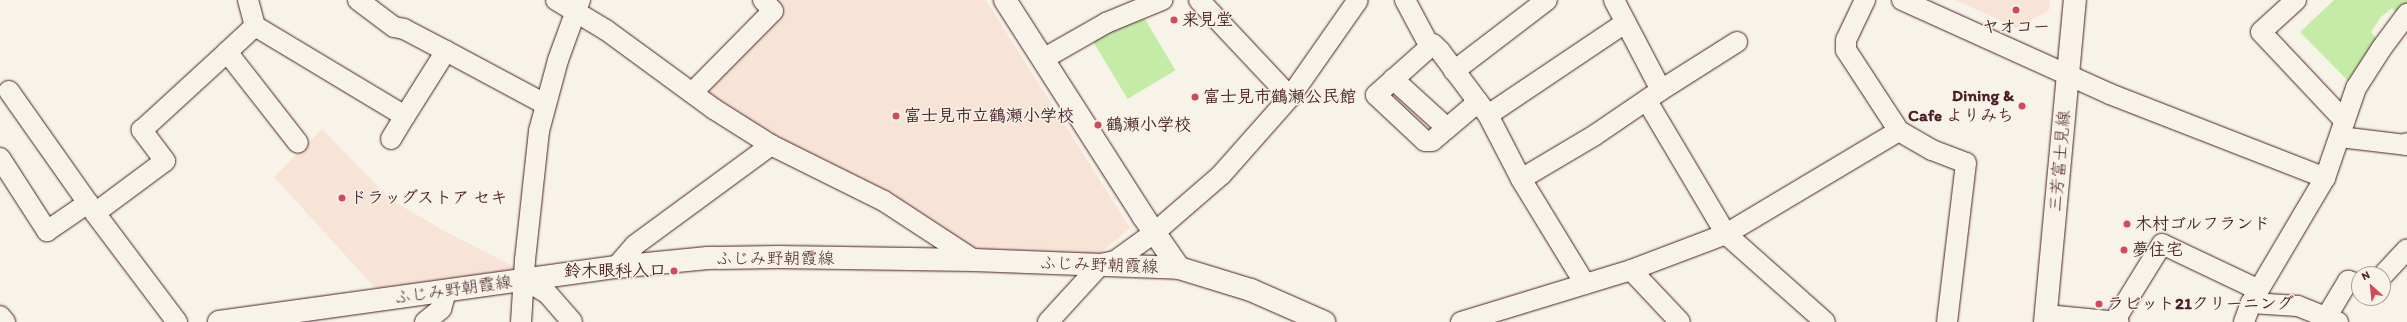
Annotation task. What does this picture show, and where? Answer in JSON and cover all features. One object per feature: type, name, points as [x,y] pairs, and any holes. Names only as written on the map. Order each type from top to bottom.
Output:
[{"type":"main road","points":[[1005,0],[1154,233],[1179,268]]},
{"type":"main road","name":"三芳富士見線","points":[[2045,318],[2075,0]]},
{"type":"main road","name":"ふじみ野朝霞線","points":[[219,322],[616,267],[715,258],[974,260],[1179,268],[1251,290],[1324,322]]},
{"type":"street","points":[[248,0],[255,26],[406,116]]},
{"type":"street","points":[[358,0],[394,27],[404,29],[545,104]]},
{"type":"street","points":[[556,0],[577,6],[606,30],[692,93],[771,145],[884,201],[974,260]]},
{"type":"street","points":[[692,93],[772,11],[763,0]]},
{"type":"street","points":[[1043,59],[1106,23],[1162,0]]},
{"type":"street","points":[[1199,0],[1290,97]]},
{"type":"street","points":[[1048,322],[1101,264],[1114,260],[1154,233],[1221,175],[1290,97],[1358,0]]},
{"type":"street","points":[[1404,0],[1429,46]]},
{"type":"street","points":[[1454,70],[1547,0]]},
{"type":"street","points":[[1614,0],[1625,23],[1654,96],[1726,234],[1825,322]]},
{"type":"street","points":[[1865,0],[1846,40],[1846,50],[1899,132],[1932,150],[1966,162],[1947,322]]},
{"type":"street","points":[[1902,0],[2067,75],[2325,178]]},
{"type":"street","points":[[2296,0],[2260,32],[2343,129],[2406,145],[2407,142]]},
{"type":"street","points":[[521,322],[525,280],[525,260],[535,162],[545,104],[577,6]]},
{"type":"street","points":[[2244,322],[2255,297],[2325,178],[2356,88],[2381,49],[2407,14]]},
{"type":"street","points":[[1585,284],[1521,179],[1483,109],[1433,44],[1376,95],[1425,141],[1432,141],[1447,128],[1483,109],[1625,23]]},
{"type":"street","points":[[0,158],[48,231],[91,208],[165,161],[142,130],[255,26]]},
{"type":"street","points":[[1521,179],[1737,42]]},
{"type":"street","points":[[391,139],[446,51]]},
{"type":"street","points":[[227,52],[298,143]]},
{"type":"street","points":[[3,90],[177,322]]},
{"type":"street","points":[[1460,322],[1514,304],[1631,270],[1726,234],[1899,132]]},
{"type":"street","points":[[616,267],[635,245],[771,145]]},
{"type":"street","points":[[2045,318],[2117,321],[2162,244],[2255,297],[2298,306],[2332,319],[2348,281],[2351,282]]},
{"type":"street","points":[[2391,266],[2407,249]]},
{"type":"street","points":[[1631,270],[1680,322]]},
{"type":"street","points":[[525,280],[547,293],[572,322]]},
{"type":"street","points":[[425,322],[441,309],[446,291]]},
{"type":"street","points":[[0,316],[5,322]]},
{"type":"shaded area","name":"富士見市立鶴瀬小学校","points":[[771,0],[986,0],[1130,228],[1099,254],[971,250],[699,94]]},
{"type":"shaded area","points":[[1956,0],[2050,0],[2049,10],[2016,28]]},
{"type":"shaded area","points":[[322,129],[390,199],[446,232],[515,267],[508,275],[376,289],[274,177]]},
{"type":"green space","points":[[2334,0],[2407,0],[2407,4],[2396,12],[2392,8],[2381,17],[2371,32],[2380,43],[2354,87],[2300,32]]},
{"type":"green space","points":[[1140,11],[1176,70],[1128,99],[1092,40]]},
{"type":"place","name":"ヤオコー","points":[[2016,10]]},
{"type":"place","name":"来見堂","points":[[1174,20]]},
{"type":"place","name":"富士見市鶴瀬公民館","points":[[1195,97]]},
{"type":"place","name":"Dining & Cafe よりみち","points":[[2022,106]]},
{"type":"place","name":"富士見市立鶴瀬小学校","points":[[896,116]]},
{"type":"place","name":"鶴瀬小学校","points":[[1098,125]]},
{"type":"place","name":"ドラッグストア セキ","points":[[342,198]]},
{"type":"place","name":"木村ゴルフランド","points":[[2127,224]]},
{"type":"place","name":"夢住宅","points":[[2124,250]]},
{"type":"place","name":"鈴木眼科入口","points":[[674,271]]},
{"type":"place","name":"ラビット21クリーニング","points":[[2099,304]]}]
